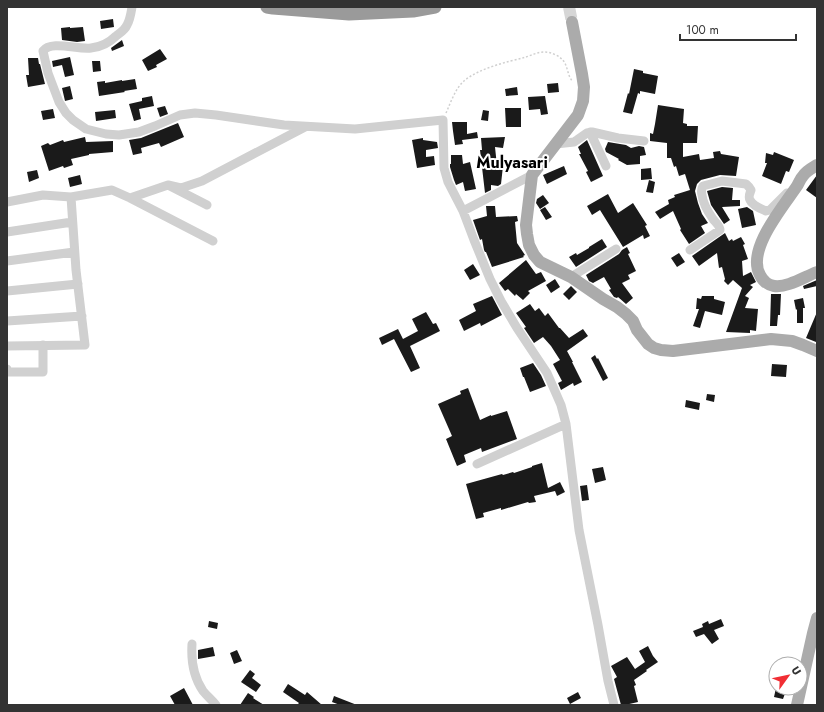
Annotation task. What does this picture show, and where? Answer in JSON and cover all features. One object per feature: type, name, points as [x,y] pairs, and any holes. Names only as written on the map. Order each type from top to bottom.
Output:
[{"type":"highway","points":[[267,7],[349,14],[413,11],[435,7]]},
{"type":"main road","points":[[572,22],[584,87],[583,101],[578,115],[532,175],[526,225],[529,245],[534,255],[540,262],[571,277],[603,299],[617,306],[633,321],[648,344],[654,348],[673,351],[771,339],[792,341],[817,351]]},
{"type":"main road","points":[[817,165],[809,169],[803,176],[765,234],[759,247],[756,265],[761,278],[772,286],[788,284],[817,272]]},
{"type":"main road","points":[[797,705],[817,618]]},
{"type":"street","points":[[132,7],[128,25],[107,43],[100,46],[86,48],[49,46],[43,51],[48,73],[58,102],[73,120],[86,129],[106,134],[119,135],[144,130],[180,115],[195,113],[284,125],[355,129],[443,120],[444,168],[451,189],[463,211],[500,301],[549,378],[561,405],[566,424],[579,530],[614,705]]},
{"type":"street","points":[[130,198],[168,185],[181,188],[202,181],[306,127]]},
{"type":"street","points":[[556,144],[575,141],[590,132],[618,138],[644,141]]},
{"type":"street","points":[[590,132],[606,166]]},
{"type":"street","points":[[463,211],[532,175]]},
{"type":"street","points":[[690,250],[720,230],[720,227],[703,202],[701,190],[703,186],[722,181],[746,184],[751,190],[749,197],[750,201],[766,211],[770,210],[786,194],[797,186]]},
{"type":"street","points":[[168,185],[207,205]]},
{"type":"street","points":[[7,202],[43,194],[71,197],[112,190],[213,241]]},
{"type":"street","points":[[7,346],[86,345],[74,252],[71,197]]},
{"type":"street","points":[[7,232],[72,222]]},
{"type":"street","points":[[571,277],[616,250]]},
{"type":"street","points":[[7,261],[74,252]]},
{"type":"street","points":[[7,291],[78,284]]},
{"type":"street","points":[[7,321],[82,316]]},
{"type":"street","points":[[7,369],[8,372],[43,372],[43,345]]},
{"type":"street","points":[[477,464],[566,424]]},
{"type":"street","points":[[192,644],[192,655],[198,682],[216,705]]},
{"type":"path","points":[[443,120],[458,89],[463,82],[470,77],[503,63],[544,52],[557,55],[563,60],[571,80],[574,83],[584,87]]},
{"type":"building","points":[[113,19],[114,27],[101,29],[100,21]]},
{"type":"building","points":[[83,27],[85,41],[77,42],[62,40],[61,28]]},
{"type":"building","points":[[122,40],[124,46],[112,51],[111,48]]},
{"type":"building","points":[[160,49],[167,59],[156,65],[157,67],[148,71],[142,60]]},
{"type":"building","points":[[70,57],[74,75],[65,77],[62,65],[53,67],[52,61]]},
{"type":"building","points":[[28,58],[38,58],[45,84],[28,87],[26,75],[29,75]]},
{"type":"building","points":[[92,61],[100,61],[101,71],[93,72]]},
{"type":"building","points":[[634,69],[643,71],[643,73],[658,76],[655,94],[640,91],[640,94],[638,93],[632,114],[623,112],[628,93],[629,94]]},
{"type":"building","points":[[135,79],[137,89],[99,96],[97,82],[105,81],[105,83]]},
{"type":"building","points":[[558,83],[559,92],[548,93],[547,84]]},
{"type":"building","points":[[70,86],[73,99],[65,101],[62,88]]},
{"type":"building","points":[[517,87],[518,95],[506,96],[505,89]]},
{"type":"building","points":[[152,96],[154,106],[139,109],[141,119],[134,121],[129,104],[142,101],[142,98]]},
{"type":"building","points":[[545,96],[548,114],[541,115],[540,109],[529,110],[528,97]]},
{"type":"building","points":[[658,105],[684,109],[683,123],[687,124],[687,126],[698,126],[697,143],[683,143],[683,157],[699,154],[700,160],[714,158],[713,152],[720,151],[721,154],[739,157],[736,176],[720,175],[701,180],[697,184],[695,191],[698,203],[702,214],[708,223],[701,226],[705,233],[689,244],[680,230],[681,229],[673,211],[660,219],[655,212],[669,204],[668,200],[675,197],[674,195],[690,190],[685,174],[679,176],[676,166],[674,167],[671,158],[667,158],[667,143],[650,141],[650,133],[653,134]]},
{"type":"building","points":[[165,106],[168,114],[160,117],[157,108]]},
{"type":"building","points":[[505,108],[521,108],[521,127],[506,127]]},
{"type":"building","points":[[53,109],[55,118],[43,120],[41,111]]},
{"type":"building","points":[[115,110],[116,118],[96,121],[95,112]]},
{"type":"building","points":[[483,110],[489,111],[488,121],[481,120]]},
{"type":"building","points":[[452,122],[467,122],[467,134],[477,132],[478,138],[462,140],[463,144],[455,145]]},
{"type":"building","points":[[178,123],[184,137],[161,147],[159,143],[141,148],[142,153],[133,155],[129,140],[141,138]]},
{"type":"building","points":[[85,137],[86,142],[113,141],[113,152],[89,154],[71,159],[73,165],[64,168],[63,166],[49,171],[41,146],[48,143],[50,145],[63,140],[64,142]]},
{"type":"building","points":[[505,137],[503,148],[495,147],[497,166],[503,166],[501,184],[498,186],[491,185],[491,190],[485,193],[480,150],[482,150],[481,138]]},
{"type":"building","points":[[423,138],[423,140],[437,142],[438,148],[426,150],[426,157],[434,156],[435,165],[417,168],[412,140]]},
{"type":"building","points":[[587,140],[603,176],[591,182],[586,172],[588,171],[579,154],[581,154],[578,147]]},
{"type":"building","points":[[608,142],[626,145],[631,148],[639,146],[644,147],[646,155],[640,156],[640,164],[627,165],[606,152],[605,149]]},
{"type":"building","points":[[774,152],[794,160],[789,172],[786,171],[781,184],[762,176],[767,163],[765,163],[766,153],[773,155]]},
{"type":"building","points":[[451,155],[462,155],[463,164],[470,162],[476,189],[465,191],[463,182],[456,185],[450,167]]},
{"type":"building","points":[[564,166],[567,174],[547,184],[543,175]]},
{"type":"building","points":[[651,168],[652,179],[641,180],[641,169]]},
{"type":"building","points":[[37,170],[39,178],[29,182],[27,172]]},
{"type":"building","points":[[80,175],[82,184],[70,187],[68,178]]},
{"type":"building","points":[[817,175],[817,198],[806,190]]},
{"type":"building","points":[[649,180],[655,182],[653,193],[646,192]]},
{"type":"building","points":[[722,187],[733,188],[732,200],[740,200],[740,206],[722,207],[730,220],[724,224],[711,205],[707,191]]},
{"type":"building","points":[[608,194],[618,213],[633,203],[647,225],[645,226],[650,236],[644,239],[643,235],[623,247],[600,210],[592,215],[587,206]]},
{"type":"building","points":[[543,195],[549,203],[540,209],[536,203],[537,199]]},
{"type":"building","points":[[486,206],[495,206],[496,217],[517,216],[518,221],[515,222],[517,243],[525,255],[523,256],[524,257],[492,267],[484,250],[482,239],[480,240],[473,220],[487,216]]},
{"type":"building","points":[[545,207],[552,217],[546,220],[540,210]]},
{"type":"building","points":[[747,207],[753,211],[756,225],[742,228],[738,209]]},
{"type":"building","points":[[725,233],[729,241],[732,239],[733,241],[741,237],[745,244],[743,245],[748,259],[742,261],[743,276],[751,272],[756,282],[750,285],[753,287],[745,296],[749,298],[745,308],[758,309],[756,331],[750,330],[750,333],[726,332],[742,288],[733,280],[728,285],[724,281],[725,279],[722,267],[719,268],[717,253],[699,266],[692,256]]},
{"type":"building","points":[[602,239],[607,247],[576,267],[569,257],[576,253],[577,255]]},
{"type":"building","points":[[627,247],[630,253],[628,254],[636,271],[628,275],[630,279],[622,283],[633,298],[626,304],[618,297],[614,297],[609,290],[611,289],[604,277],[593,283],[589,281],[586,275],[619,254]]},
{"type":"building","points":[[679,253],[685,262],[677,267],[671,258]]},
{"type":"building","points":[[526,260],[536,274],[541,272],[546,281],[528,291],[530,293],[523,300],[516,294],[515,296],[508,289],[505,291],[499,283]]},
{"type":"building","points":[[473,264],[480,275],[470,280],[464,270]]},
{"type":"building","points":[[555,279],[560,287],[551,293],[546,285]]},
{"type":"building","points":[[817,280],[817,286],[804,289],[803,286]]},
{"type":"building","points":[[571,286],[577,292],[569,300],[563,294]]},
{"type":"building","points":[[771,294],[781,294],[780,315],[778,315],[777,326],[770,326]]},
{"type":"building","points":[[492,296],[502,315],[481,326],[480,323],[464,331],[459,320],[476,311],[473,304]]},
{"type":"building","points":[[702,296],[714,296],[714,299],[725,302],[722,315],[705,311],[700,328],[693,326],[699,309],[696,309],[697,298],[701,299]]},
{"type":"building","points":[[803,298],[805,308],[803,308],[803,323],[797,323],[797,309],[796,310],[794,300]]},
{"type":"building","points":[[530,304],[535,311],[539,308],[545,316],[548,313],[559,328],[569,338],[583,329],[588,336],[567,351],[582,382],[574,386],[573,383],[561,390],[558,383],[562,381],[553,364],[560,360],[543,337],[534,343],[524,328],[526,327],[516,313]]},
{"type":"building","points":[[426,312],[433,324],[436,323],[440,331],[410,346],[420,368],[411,372],[394,339],[382,345],[379,338],[398,329],[403,339],[418,331],[412,319]]},
{"type":"building","points":[[817,312],[817,339],[816,342],[806,338]]},
{"type":"building","points":[[595,355],[608,378],[603,381],[591,358]]},
{"type":"building","points":[[533,363],[546,386],[530,392],[520,368]]},
{"type":"building","points":[[772,364],[787,365],[786,377],[771,376]]},
{"type":"building","points":[[468,388],[480,420],[491,415],[507,411],[517,439],[482,452],[481,448],[464,455],[466,462],[457,466],[446,439],[452,436],[438,404],[461,394],[460,391]]},
{"type":"building","points":[[707,394],[715,395],[714,402],[706,400]]},
{"type":"building","points":[[686,400],[700,403],[699,410],[685,407]]},
{"type":"building","points":[[542,463],[548,488],[560,482],[565,492],[557,496],[555,491],[534,496],[536,502],[528,502],[501,510],[501,508],[483,513],[484,517],[476,519],[466,484],[502,474],[514,473]]},
{"type":"building","points":[[603,467],[606,480],[595,483],[592,469]]},
{"type":"building","points":[[587,485],[589,500],[582,501],[580,486]]},
{"type":"building","points":[[721,619],[724,626],[714,630],[719,639],[712,644],[704,634],[696,637],[693,631],[703,627],[702,624],[708,621],[709,624]]},
{"type":"building","points":[[209,621],[218,623],[217,629],[208,627]]},
{"type":"building","points":[[648,646],[658,662],[634,680],[638,702],[621,705],[614,679],[617,677],[611,666],[627,657],[635,669],[645,662],[639,651]]},
{"type":"building","points":[[213,647],[215,656],[198,659],[198,650]]},
{"type":"building","points":[[237,650],[242,661],[234,664],[230,653]]},
{"type":"building","points":[[250,670],[255,674],[252,678],[261,685],[256,692],[241,682]]},
{"type":"building","points":[[288,684],[305,695],[307,692],[322,705],[297,705],[299,703],[283,692]]},
{"type":"building","points":[[184,688],[193,705],[175,705],[170,696]]},
{"type":"building","points":[[578,692],[581,698],[570,704],[567,698]]},
{"type":"building","points":[[248,693],[254,697],[253,698],[264,705],[240,705]]},
{"type":"building","points":[[334,696],[357,705],[340,705],[332,702]]},
{"type":"building","points":[[774,696],[784,696],[783,699]]},
{"type":"tunnel","points":[[569,7],[572,22]]},
{"type":"district","name":"Mulyasari","points":[[512,162]]}]
